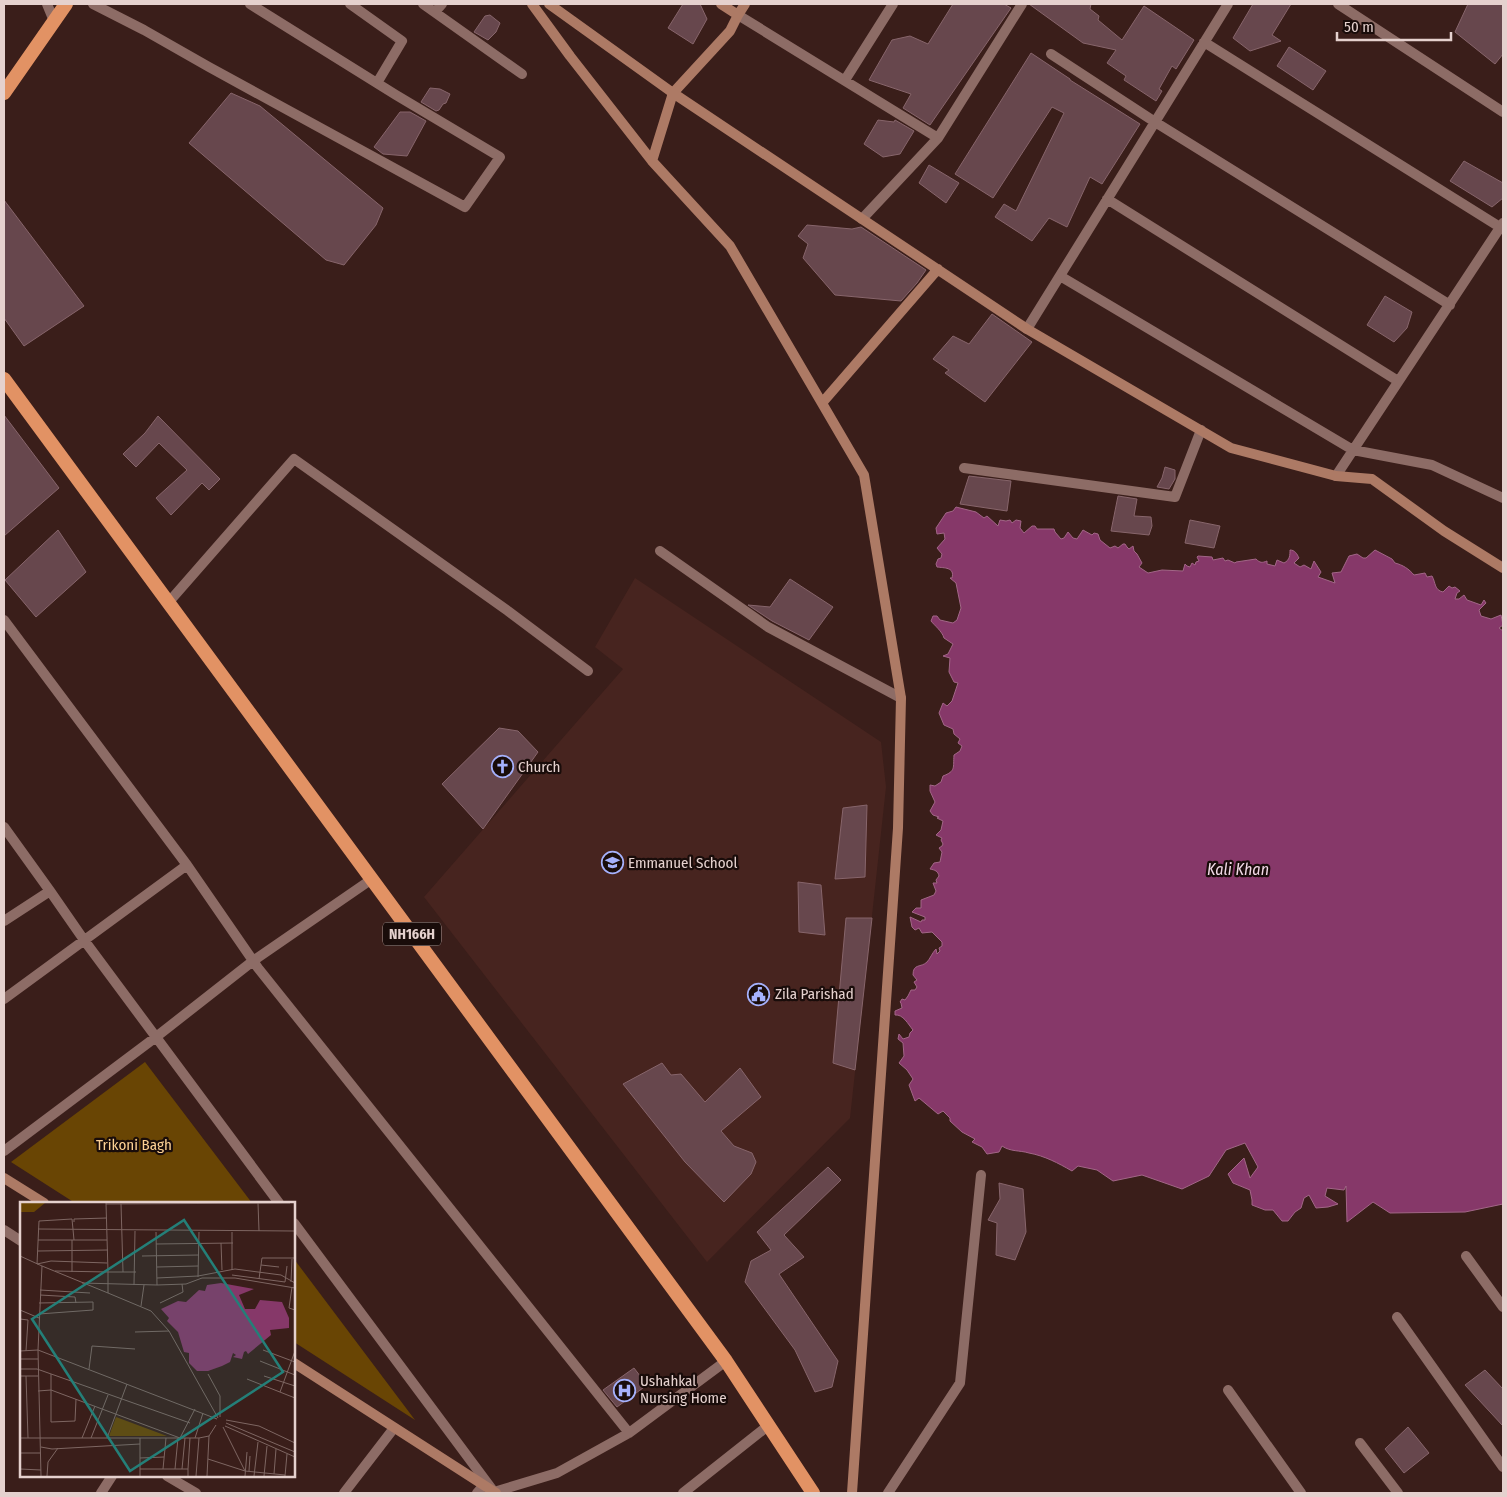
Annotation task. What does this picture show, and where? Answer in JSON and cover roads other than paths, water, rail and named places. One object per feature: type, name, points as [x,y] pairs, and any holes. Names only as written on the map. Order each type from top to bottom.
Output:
[{"type":"highway","points":[[4,93],[66,4]]},
{"type":"highway","name":"NH166H","points":[[4,378],[726,1361],[813,1493]]},
{"type":"main road","points":[[532,4],[652,161],[730,246],[864,475],[901,698],[898,828],[852,1493]]},
{"type":"main road","points":[[549,4],[673,93],[1027,328],[1231,448],[1336,476],[1372,479],[1444,531],[1503,568]]},
{"type":"main road","points":[[721,4],[738,15]]},
{"type":"main road","points":[[652,161],[673,93],[730,31],[745,4]]},
{"type":"main road","points":[[822,402],[938,269]]},
{"type":"main road","points":[[4,1178],[42,1202]]},
{"type":"main road","points":[[295,1365],[394,1428],[481,1489],[495,1492]]},
{"type":"street","points":[[47,4],[54,21]]},
{"type":"street","points":[[93,4],[144,30],[465,207],[500,157],[250,4]]},
{"type":"street","points":[[350,4],[402,41],[377,83]]},
{"type":"street","points":[[424,4],[439,8],[522,74]]},
{"type":"street","points":[[845,80],[893,4]]},
{"type":"street","points":[[862,219],[938,138],[1022,4]]},
{"type":"street","points":[[1027,328],[1228,4]]},
{"type":"street","points":[[1338,4],[1503,112]]},
{"type":"street","points":[[738,15],[938,138]]},
{"type":"street","points":[[1204,42],[1502,226],[1336,476]]},
{"type":"street","points":[[1051,54],[1155,122],[1450,305]]},
{"type":"street","points":[[1108,198],[1398,381]]},
{"type":"street","points":[[1060,276],[1353,450],[1432,464],[1503,498]]},
{"type":"street","points":[[964,468],[1175,497],[1201,430]]},
{"type":"street","points":[[168,603],[294,459],[508,611],[588,671]]},
{"type":"street","points":[[660,551],[768,627],[901,698]]},
{"type":"street","points":[[4,620],[187,865],[253,961],[629,1433]]},
{"type":"street","points":[[4,827],[84,940],[278,1202]]},
{"type":"street","points":[[4,999],[187,865]]},
{"type":"street","points":[[4,1151],[156,1037],[253,961],[372,879]]},
{"type":"street","points":[[4,921],[50,890]]},
{"type":"street","points":[[888,1493],[960,1383],[981,1175]]},
{"type":"street","points":[[295,1224],[495,1492],[557,1473],[629,1433],[726,1361]]},
{"type":"street","points":[[4,1230],[20,1240]]},
{"type":"street","points":[[1466,1256],[1503,1307]]},
{"type":"street","points":[[1397,1317],[1503,1467]]},
{"type":"street","points":[[1228,1390],[1301,1493]]},
{"type":"street","points":[[683,1493],[769,1426]]},
{"type":"street","points":[[344,1493],[394,1428]]},
{"type":"street","points":[[1360,1443],[1398,1493]]},
{"type":"street","points":[[101,1493],[111,1477]]},
{"type":"street","points":[[169,1477],[196,1493]]},
{"type":"water","name":"Kali Khan","points":[[956,507],[976,512],[984,518],[987,516],[998,526],[1000,520],[1010,520],[1012,523],[1016,520],[1021,521],[1020,528],[1024,533],[1032,526],[1035,526],[1037,529],[1054,529],[1061,539],[1068,532],[1073,538],[1077,539],[1083,530],[1092,535],[1094,533],[1098,534],[1100,540],[1110,548],[1115,546],[1118,548],[1123,544],[1129,549],[1133,546],[1142,563],[1139,567],[1148,573],[1162,570],[1183,571],[1185,564],[1190,567],[1192,563],[1195,565],[1199,561],[1198,556],[1212,557],[1213,560],[1223,558],[1225,561],[1228,560],[1235,563],[1256,559],[1261,562],[1267,561],[1267,564],[1275,566],[1277,560],[1284,563],[1287,560],[1290,556],[1290,550],[1295,551],[1299,558],[1294,563],[1300,567],[1304,565],[1311,569],[1314,561],[1321,572],[1318,577],[1335,583],[1332,573],[1341,572],[1349,556],[1357,554],[1366,558],[1375,550],[1392,559],[1414,575],[1425,573],[1427,577],[1432,576],[1440,591],[1443,592],[1449,586],[1455,587],[1460,591],[1455,599],[1459,599],[1464,595],[1467,600],[1481,605],[1484,600],[1486,603],[1479,610],[1481,616],[1491,619],[1501,615],[1503,625],[1499,628],[1503,631],[1503,1204],[1465,1212],[1390,1213],[1373,1202],[1347,1222],[1346,1186],[1344,1190],[1327,1188],[1325,1196],[1338,1204],[1316,1208],[1309,1195],[1304,1198],[1301,1208],[1288,1221],[1282,1221],[1273,1210],[1265,1210],[1252,1205],[1250,1190],[1233,1183],[1228,1174],[1244,1158],[1250,1178],[1258,1167],[1245,1143],[1226,1150],[1209,1176],[1182,1189],[1142,1175],[1113,1181],[1097,1170],[1078,1166],[1072,1171],[1040,1156],[1002,1146],[999,1152],[987,1154],[982,1147],[972,1142],[975,1139],[962,1132],[950,1121],[950,1118],[943,1111],[938,1114],[919,1098],[915,1101],[909,1085],[913,1079],[899,1063],[904,1056],[903,1043],[898,1039],[899,1034],[903,1039],[909,1037],[913,1030],[903,1018],[895,1015],[895,1011],[902,1008],[900,1002],[902,999],[905,1000],[911,990],[915,990],[917,987],[914,982],[917,980],[913,975],[914,969],[925,964],[936,949],[937,954],[942,946],[942,942],[932,932],[922,933],[919,928],[915,930],[912,927],[910,917],[921,922],[925,920],[925,917],[912,912],[916,908],[921,908],[921,900],[934,895],[936,891],[933,883],[937,883],[936,880],[939,876],[936,871],[930,869],[934,863],[940,862],[942,852],[939,848],[943,844],[942,838],[936,835],[941,830],[943,821],[930,811],[935,802],[930,791],[930,785],[935,786],[941,782],[943,776],[952,771],[954,755],[960,751],[962,746],[958,743],[960,739],[954,734],[953,729],[944,725],[939,713],[943,703],[947,706],[952,701],[958,683],[954,682],[949,672],[950,658],[943,656],[948,654],[953,644],[944,638],[931,621],[933,616],[937,616],[940,620],[953,623],[957,620],[961,608],[956,583],[950,578],[952,578],[952,572],[948,569],[937,567],[936,564],[942,554],[937,548],[945,539],[944,533],[937,534],[936,528],[946,513],[953,511]]},
{"type":"place","name":"Church","points":[[502,767]]},
{"type":"place","name":"Emmanuel School","points":[[612,863]]},
{"type":"place","name":"Zila Parishad","points":[[759,994]]},
{"type":"place","name":"Ushahkal Nursing Home","points":[[624,1390]]},
{"type":"park label","name":"Trikoni Bagh","points":[[134,1145]]}]
